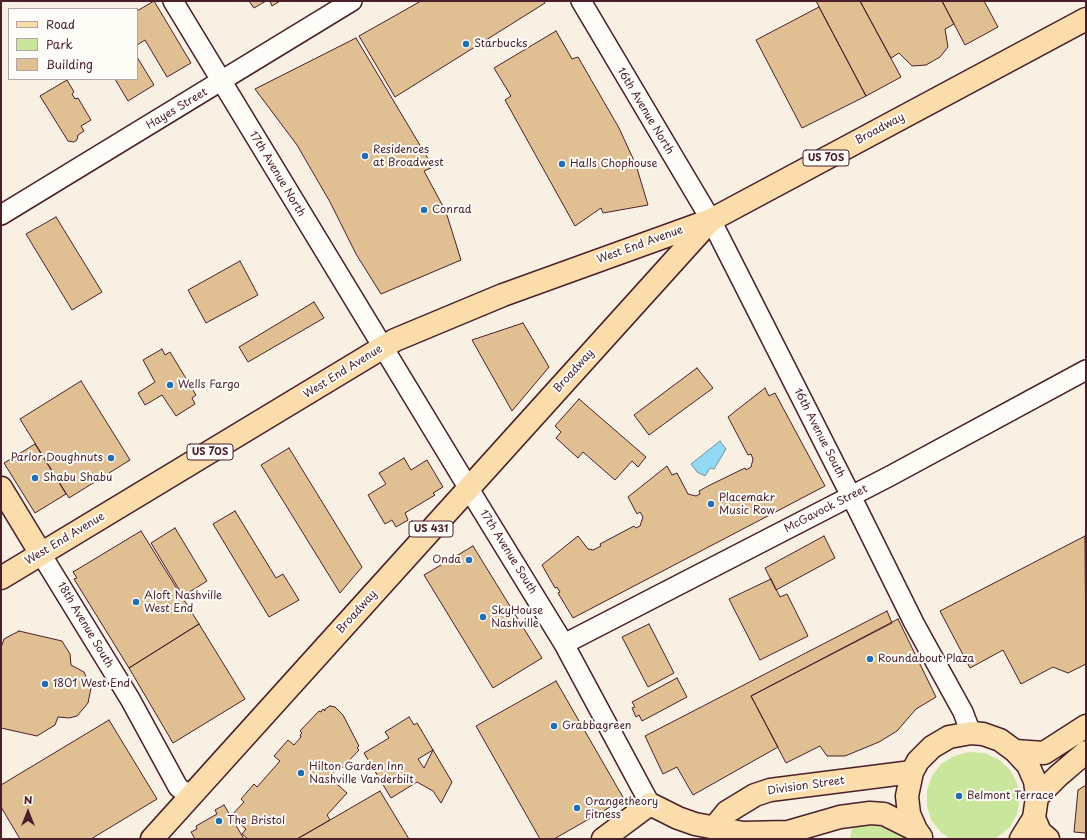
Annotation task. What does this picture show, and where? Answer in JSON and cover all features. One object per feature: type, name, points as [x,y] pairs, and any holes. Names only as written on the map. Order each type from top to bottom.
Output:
[{"type":"main road","name":"Broadway","points":[[152,839],[711,220],[1086,18]]},
{"type":"main road","name":"West End Avenue","points":[[1,578],[382,347],[426,326],[496,298],[711,220]]},
{"type":"main road","points":[[1,488],[41,554]]},
{"type":"main road","points":[[1015,751],[1044,753],[1086,726]]},
{"type":"main road","points":[[920,835],[909,814],[907,796],[912,772],[918,761],[932,747],[949,737],[971,732],[983,734],[1000,740],[1015,751],[1028,765],[1035,781],[1035,808],[1040,832],[1048,839]]},
{"type":"main road","points":[[1021,839],[1035,808],[1058,776],[1086,752]]},
{"type":"main road","name":"Division Street","points":[[713,834],[727,812],[755,795],[770,790],[912,772]]},
{"type":"main road","points":[[603,839],[650,804],[713,834],[788,832],[840,817],[870,813],[884,814],[920,835]]},
{"type":"street","name":"17th Avenue North","points":[[173,1],[382,347]]},
{"type":"street","name":"Hayes Street","points":[[1,215],[352,1]]},
{"type":"street","name":"16th Avenue North","points":[[581,1],[711,220]]},
{"type":"street","name":"16th Avenue South","points":[[711,220],[914,623],[963,712],[971,732]]},
{"type":"street","name":"17th Avenue South","points":[[382,347],[564,644],[650,804]]},
{"type":"street","name":"McGavock Street","points":[[564,644],[851,496],[1086,370]]},
{"type":"street","name":"18th Avenue South","points":[[41,554],[130,699],[178,787],[191,797]]},
{"type":"green space","points":[[969,752],[984,753],[998,759],[1010,770],[1017,783],[1020,799],[1017,814],[1010,827],[995,839],[950,839],[941,832],[931,820],[927,806],[927,790],[932,776],[941,764],[954,756]]},
{"type":"green space","points":[[853,820],[886,823],[917,839],[850,839]]},
{"type":"water","points":[[720,441],[726,449],[714,469],[710,468],[705,476],[697,472],[691,464]]},
{"type":"building","points":[[154,1],[191,63],[167,77],[145,40],[138,44],[138,10]]},
{"type":"building","points":[[249,1],[266,1],[254,8]]},
{"type":"building","points":[[270,1],[280,1],[272,6]]},
{"type":"building","points":[[421,1],[544,1],[545,3],[395,97],[359,36]]},
{"type":"building","points":[[816,1],[860,1],[901,77],[866,96]]},
{"type":"building","points":[[860,1],[942,1],[954,24],[945,29],[948,47],[940,57],[926,65],[912,66],[899,53],[891,58]]},
{"type":"building","points":[[942,1],[984,1],[998,27],[965,45]]},
{"type":"building","points":[[819,7],[866,96],[802,128],[756,40]]},
{"type":"building","points":[[556,31],[572,59],[578,57],[619,128],[636,165],[648,205],[603,213],[601,208],[575,226],[505,100],[511,96],[494,68]]},
{"type":"building","name":"Residences at Broadwest","points":[[356,38],[433,167],[424,171],[446,212],[461,260],[381,294],[356,254],[330,202],[297,145],[255,89]]},
{"type":"building","points":[[138,59],[154,85],[128,101],[116,80],[138,80]]},
{"type":"building","points":[[67,80],[74,92],[72,94],[75,99],[78,98],[91,120],[81,126],[84,131],[78,135],[77,140],[74,142],[68,141],[40,96]]},
{"type":"building","points":[[56,217],[102,292],[72,310],[26,234]]},
{"type":"building","points":[[240,261],[258,295],[206,323],[188,290]]},
{"type":"building","points":[[314,302],[324,318],[248,362],[239,347]]},
{"type":"building","points":[[523,323],[549,367],[512,411],[472,340]]},
{"type":"building","name":"Wells Fargo","points":[[162,349],[165,355],[170,352],[196,395],[192,398],[195,404],[176,416],[162,395],[145,405],[138,393],[155,382],[143,360]]},
{"type":"building","points":[[697,368],[713,388],[649,435],[634,415]]},
{"type":"building","points":[[81,381],[130,460],[69,498],[20,419]]},
{"type":"building","name":"Placemakr Music Row","points":[[765,388],[769,396],[775,393],[825,486],[573,618],[558,593],[560,592],[557,587],[555,588],[542,565],[578,536],[588,549],[593,550],[601,546],[600,544],[634,526],[636,528],[640,526],[643,517],[640,512],[637,514],[628,497],[667,466],[672,475],[677,473],[688,494],[696,496],[700,494],[699,491],[710,485],[745,468],[746,470],[751,467],[753,459],[751,454],[748,455],[728,417]]},
{"type":"building","points":[[579,399],[646,457],[638,467],[632,461],[615,480],[583,452],[578,458],[556,438],[561,432],[555,426]]},
{"type":"building","name":"Shabu Shabu","points":[[35,444],[66,494],[35,513],[4,463]]},
{"type":"building","points":[[289,448],[362,567],[340,593],[261,465]]},
{"type":"building","points":[[404,458],[411,470],[427,460],[443,487],[433,493],[435,495],[405,513],[408,520],[396,527],[392,520],[385,524],[368,495],[386,484],[379,473]]},
{"type":"building","points":[[235,511],[276,578],[283,574],[299,600],[269,617],[213,524]]},
{"type":"building","points":[[175,528],[207,581],[183,596],[151,543]]},
{"type":"building","name":"Aloft Nashville West End","points":[[141,531],[199,624],[129,668],[74,579],[77,578],[73,572]]},
{"type":"building","points":[[824,536],[835,558],[776,590],[765,568]]},
{"type":"building","points":[[1085,536],[1086,664],[1068,673],[1053,667],[1021,684],[1003,650],[970,668],[940,611]]},
{"type":"building","name":"SkyHouse Nashville","points":[[473,546],[542,658],[493,688],[424,575]]},
{"type":"building","points":[[771,579],[780,597],[787,594],[808,636],[760,660],[729,599]]},
{"type":"building","points":[[887,611],[892,623],[751,696],[778,747],[693,795],[677,767],[663,774],[645,736]]},
{"type":"building","name":"Roundabout Plaza","points":[[898,619],[936,697],[916,709],[897,731],[879,742],[845,756],[827,756],[820,746],[786,763],[751,696]]},
{"type":"building","points":[[199,624],[245,699],[173,743],[129,668]]},
{"type":"building","points":[[649,624],[674,673],[648,687],[622,637]]},
{"type":"building","name":"1801 West End","points":[[19,631],[62,641],[70,654],[71,665],[84,672],[91,688],[88,703],[77,716],[69,718],[58,717],[55,725],[37,736],[1,728],[1,648],[4,639]]},
{"type":"building","points":[[677,678],[687,697],[642,721],[639,715],[636,717],[632,708],[635,707],[632,702]]},
{"type":"building","points":[[556,681],[624,799],[554,839],[540,839],[476,726]]},
{"type":"building","name":"Hilton Garden Inn Nashville Vanderbilt","points":[[330,706],[335,707],[343,715],[359,746],[357,748],[359,750],[342,768],[340,766],[329,777],[347,793],[327,815],[330,820],[297,839],[248,839],[242,834],[246,829],[231,816],[244,802],[241,799],[254,784],[257,787],[280,761],[274,756],[288,740],[294,745],[301,737],[300,735],[302,733],[300,731],[319,711],[321,712],[323,709],[325,711],[325,709]]},
{"type":"building","points":[[409,717],[414,725],[417,723],[452,782],[441,803],[433,791],[417,782],[391,798],[364,753],[389,738],[385,732]],"holes":[[[433,750],[424,768],[418,759]]]},
{"type":"building","points":[[109,720],[157,799],[91,839],[20,839],[1,807],[1,785]]},
{"type":"building","points":[[1086,785],[1086,833],[1074,832],[1078,790]]},
{"type":"building","points":[[380,791],[409,839],[297,839],[330,820]]},
{"type":"building","name":"The Bristol","points":[[224,805],[244,839],[195,839],[191,832],[197,829],[196,826],[217,814],[215,810]]},
{"type":"place","name":"Starbucks","points":[[466,44]]},
{"type":"place","name":"Residences at Broadwest","points":[[365,156]]},
{"type":"place","name":"Halls Chophouse","points":[[562,164]]},
{"type":"place","name":"Conrad","points":[[424,210]]},
{"type":"place","name":"Wells Fargo","points":[[170,385]]},
{"type":"place","name":"Parlor Doughnuts","points":[[111,458]]},
{"type":"place","name":"Shabu Shabu","points":[[35,478]]},
{"type":"place","name":"Placemakr Music Row","points":[[711,504]]},
{"type":"place","name":"Onda","points":[[469,560]]},
{"type":"place","name":"Aloft Nashville West End","points":[[136,602]]},
{"type":"place","name":"SkyHouse Nashville","points":[[483,617]]},
{"type":"place","name":"Roundabout Plaza","points":[[870,659]]},
{"type":"place","name":"1801 West End","points":[[45,684]]},
{"type":"place","name":"Grabbagreen","points":[[554,726]]},
{"type":"place","name":"Hilton Garden Inn Nashville Vanderbilt","points":[[301,773]]},
{"type":"place","name":"Belmont Terrace","points":[[959,796]]},
{"type":"place","name":"Orangetheory Fitness","points":[[577,808]]},
{"type":"place","name":"The Bristol","points":[[219,821]]}]
